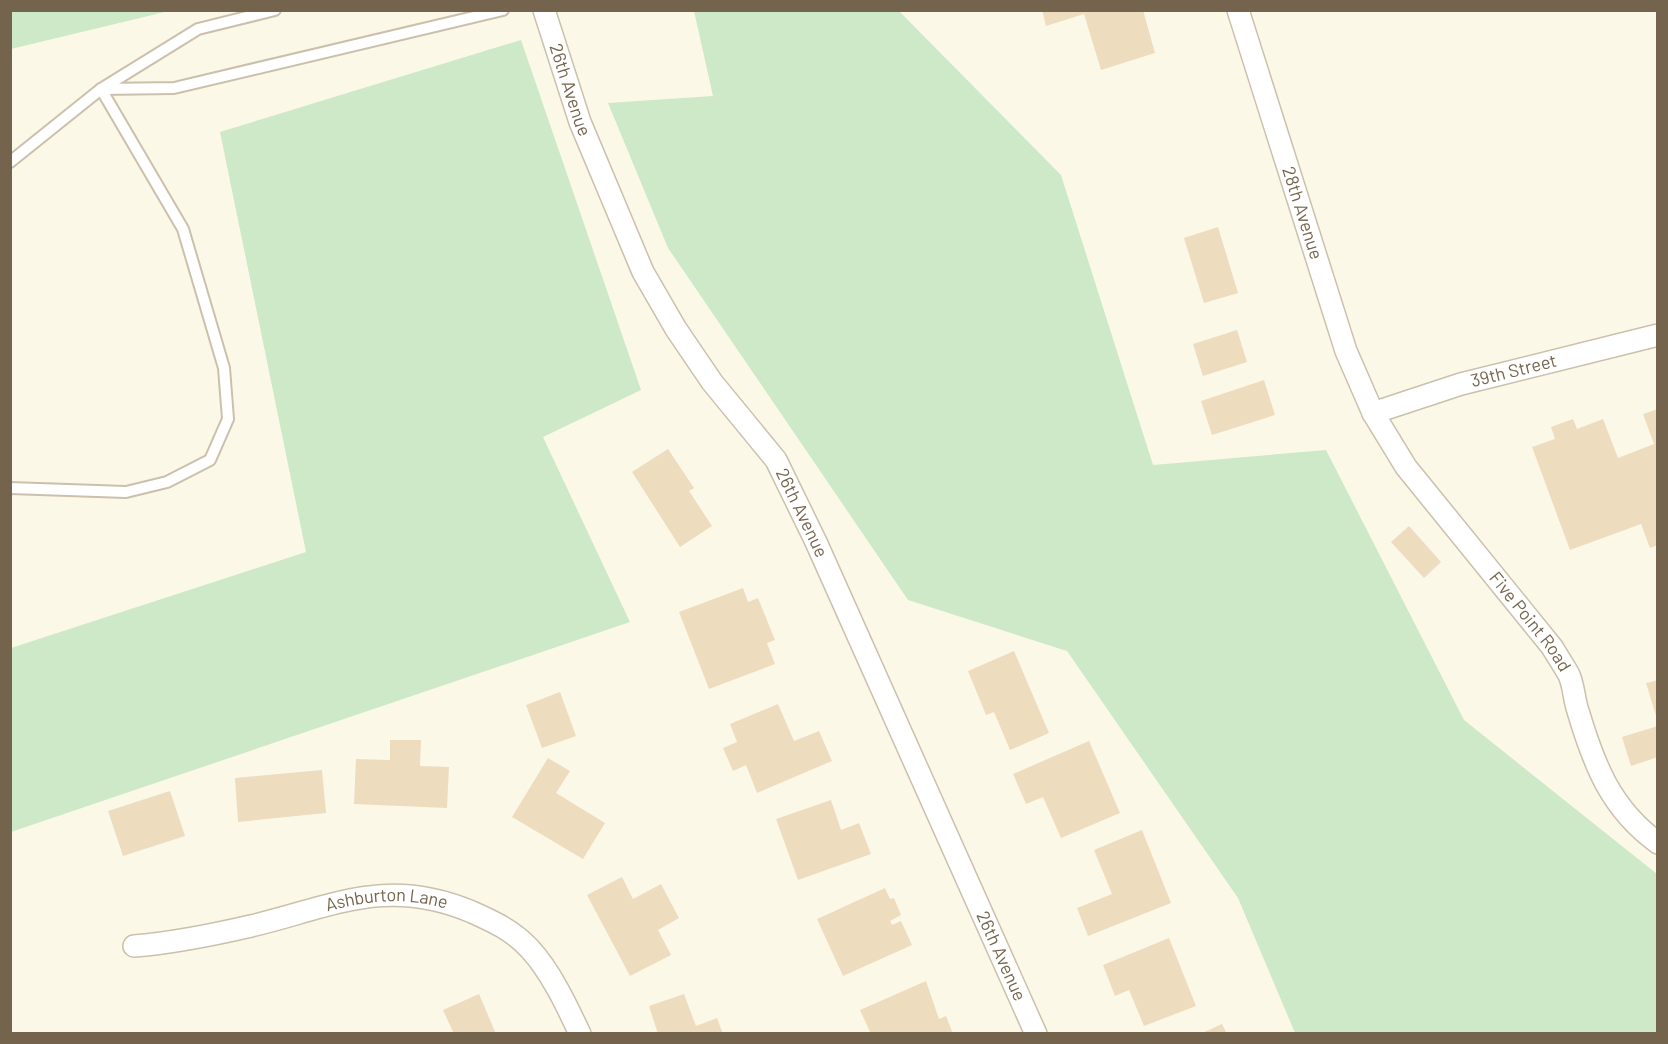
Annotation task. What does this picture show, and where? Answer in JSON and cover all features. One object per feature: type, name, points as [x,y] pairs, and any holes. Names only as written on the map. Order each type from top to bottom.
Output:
[{"type":"street","name":"26th Avenue","points":[[544,10],[580,122],[643,272],[676,329],[706,373],[776,460],[816,542],[1036,1034]]},
{"type":"street","name":"28th Avenue","points":[[1238,10],[1343,341],[1373,413]]},
{"type":"street","name":"39th Street","points":[[1373,413],[1461,384],[1658,335]]},
{"type":"street","name":"Five Point Road","points":[[1373,413],[1406,467],[1552,647],[1570,677],[1577,710],[1600,773],[1614,801],[1635,826],[1658,843]]},
{"type":"street","name":"Ashburton Lane","points":[[134,946],[175,943],[346,900],[379,895],[413,894],[445,901],[506,927],[530,949],[580,1034]]},
{"type":"lane","points":[[10,162],[101,88],[198,29],[275,10]]},
{"type":"lane","points":[[101,88],[174,88],[502,10]]},
{"type":"lane","points":[[10,488],[126,492],[167,482],[210,460],[228,419],[224,368],[183,229],[101,88]]},
{"type":"green space","points":[[11,10],[169,10],[169,11],[11,49]]},
{"type":"green space","points":[[694,11],[899,11],[1061,175],[1153,465],[1326,450],[1464,720],[1657,874],[1657,1033],[1295,1033],[1238,898],[1067,651],[908,600],[668,248],[608,103],[713,96]]},
{"type":"green space","points":[[521,40],[641,390],[543,437],[630,622],[11,832],[11,648],[306,552],[220,132]]},
{"type":"building","points":[[1042,10],[1143,10],[1155,53],[1101,70],[1084,14],[1046,26]]},
{"type":"building","points":[[1218,227],[1238,293],[1204,303],[1184,238]]},
{"type":"building","points":[[1237,330],[1247,362],[1203,376],[1193,344]]},
{"type":"building","points":[[1264,380],[1275,415],[1212,435],[1201,401]]},
{"type":"building","points":[[1658,409],[1658,545],[1650,548],[1641,524],[1570,550],[1532,447],[1555,439],[1551,427],[1573,419],[1577,429],[1603,419],[1618,458],[1654,444],[1643,414]]},
{"type":"building","points":[[668,449],[694,488],[689,491],[712,526],[680,547],[632,472]]},
{"type":"building","points":[[1409,526],[1441,562],[1424,578],[1391,542]]},
{"type":"building","points":[[743,588],[748,602],[758,598],[775,640],[767,643],[775,664],[709,689],[679,612]]},
{"type":"building","points":[[1014,651],[1049,733],[1010,750],[994,712],[986,715],[968,671]]},
{"type":"building","points":[[1658,680],[1658,719],[1657,719],[1646,683]]},
{"type":"building","points":[[560,692],[576,736],[542,748],[526,705]]},
{"type":"building","points":[[778,704],[794,741],[819,731],[832,761],[757,793],[746,765],[733,771],[723,748],[737,742],[730,724]]},
{"type":"building","points":[[1658,726],[1658,757],[1631,766],[1622,737]]},
{"type":"building","points":[[390,740],[421,740],[420,766],[449,767],[447,808],[354,804],[356,759],[390,760]]},
{"type":"building","points":[[1089,741],[1120,813],[1061,838],[1043,797],[1026,804],[1013,774]]},
{"type":"building","points":[[548,758],[570,771],[556,793],[605,823],[583,859],[512,817]]},
{"type":"building","points":[[322,770],[326,813],[238,822],[235,778]]},
{"type":"building","points":[[170,791],[185,836],[123,856],[108,811]]},
{"type":"building","points":[[831,800],[841,830],[859,823],[871,854],[798,880],[776,819]]},
{"type":"building","points":[[1142,830],[1171,903],[1088,936],[1077,908],[1112,894],[1094,850]]},
{"type":"building","points":[[622,877],[633,899],[661,884],[679,918],[658,930],[671,955],[630,976],[587,895]]},
{"type":"building","points":[[885,888],[890,899],[894,898],[901,915],[890,921],[892,925],[901,921],[912,945],[843,976],[817,919]]},
{"type":"building","points":[[1169,938],[1196,1006],[1144,1026],[1129,990],[1115,996],[1103,965]]},
{"type":"building","points":[[926,981],[939,1019],[946,1016],[953,1034],[871,1034],[860,1010]]},
{"type":"building","points":[[479,994],[496,1034],[454,1034],[443,1010]]},
{"type":"building","points":[[684,994],[696,1026],[717,1018],[723,1034],[658,1034],[649,1006]]},
{"type":"building","points":[[1222,1024],[1227,1034],[1200,1034]]}]
